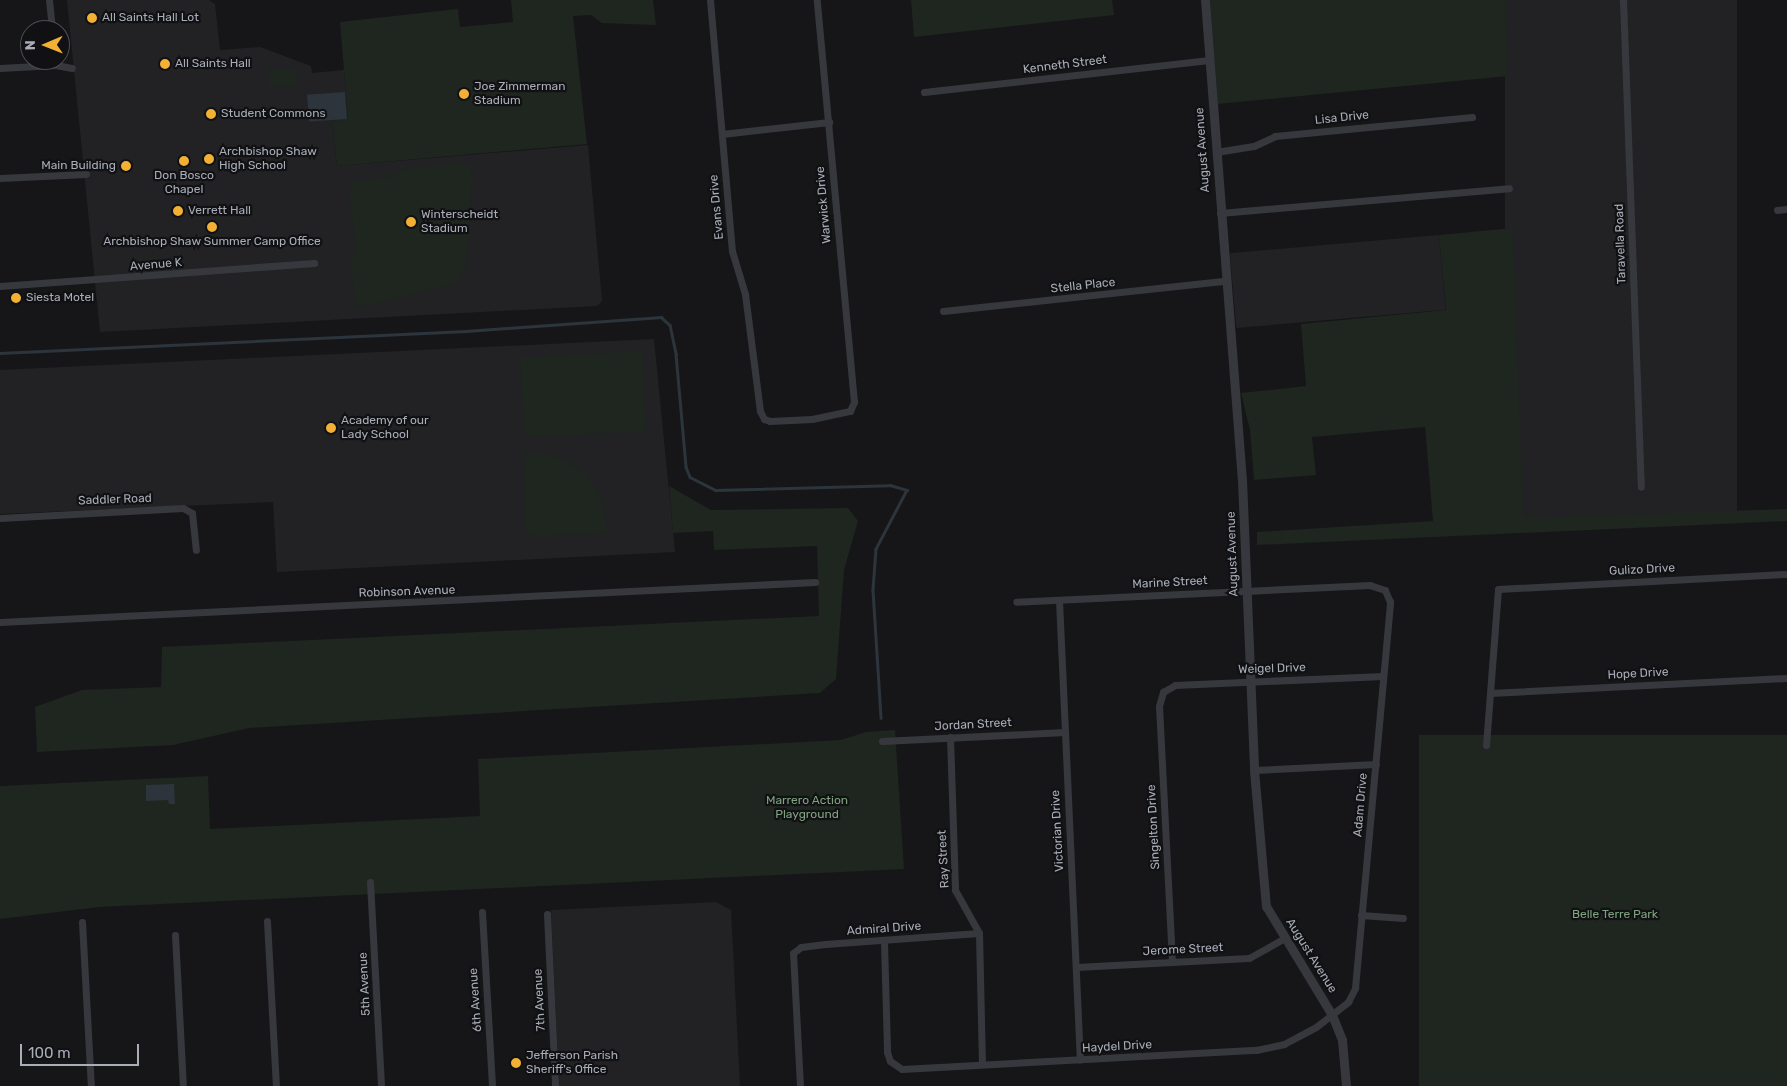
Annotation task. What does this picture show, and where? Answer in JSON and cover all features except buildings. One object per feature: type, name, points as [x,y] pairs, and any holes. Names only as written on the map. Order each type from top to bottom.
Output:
[{"type":"street","points":[[49,0],[51,20]]},
{"type":"street","name":"Evans Drive","points":[[710,0],[732,252],[745,294],[760,411]]},
{"type":"street","name":"Warwick Drive","points":[[760,411],[764,420],[770,421],[812,419],[853,408],[817,0]]},
{"type":"street","name":"August Avenue","points":[[1205,0],[1242,480],[1246,591],[1252,680],[1254,770],[1266,906],[1332,1016],[1342,1040],[1346,1086]]},
{"type":"street","name":"Taravella Road","points":[[1623,0],[1642,487]]},
{"type":"street","name":"Kenneth Street","points":[[924,92],[1209,60]]},
{"type":"street","points":[[0,68],[20,66]]},
{"type":"street","name":"Lisa Drive","points":[[1216,152],[1254,146],[1275,136],[1472,117]]},
{"type":"street","points":[[722,134],[828,122]]},
{"type":"street","points":[[0,178],[86,174]]},
{"type":"street","points":[[1220,213],[1509,188]]},
{"type":"street","points":[[1777,210],[1787,209]]},
{"type":"street","name":"Avenue K","points":[[0,286],[314,263]]},
{"type":"street","name":"Stella Place","points":[[943,311],[1226,281]]},
{"type":"street","name":"Saddler Road","points":[[0,518],[183,508],[192,513],[196,550]]},
{"type":"street","name":"Gulizo Drive","points":[[1490,693],[1498,589],[1787,574]]},
{"type":"street","name":"Robinson Avenue","points":[[0,622],[815,582]]},
{"type":"street","name":"Marine Street","points":[[1016,602],[1370,585],[1385,590]]},
{"type":"street","name":"Adam Drive","points":[[1332,1016],[1348,1002],[1355,988],[1390,602],[1385,590]]},
{"type":"street","name":"Victorian Drive","points":[[1059,600],[1080,1060]]},
{"type":"street","name":"Weigel Drive","points":[[1163,692],[1176,685],[1252,680],[1384,676]]},
{"type":"street","name":"Hope Drive","points":[[1490,693],[1787,678]]},
{"type":"street","name":"Singelton Drive","points":[[1163,692],[1159,706],[1172,962]]},
{"type":"street","points":[[1486,745],[1490,693]]},
{"type":"street","name":"Jordan Street","points":[[882,741],[1065,732]]},
{"type":"street","name":"Ray Street","points":[[950,737],[955,890],[979,933],[982,1064]]},
{"type":"street","points":[[1254,770],[1376,764]]},
{"type":"street","name":"5th Avenue","points":[[370,882],[381,1086]]},
{"type":"street","name":"6th Avenue","points":[[482,912],[492,1086]]},
{"type":"street","name":"7th Avenue","points":[[547,914],[555,1086]]},
{"type":"street","points":[[1362,916],[1404,918]]},
{"type":"street","points":[[267,921],[276,1086]]},
{"type":"street","points":[[82,922],[91,1086]]},
{"type":"street","name":"Admiral Drive","points":[[800,1086],[793,953],[809,946],[884,942],[979,933]]},
{"type":"street","points":[[175,936],[183,1086]]},
{"type":"street","name":"Jerome Street","points":[[1076,967],[1249,958],[1285,938]]},
{"type":"street","name":"Haydel Drive","points":[[884,942],[887,1052],[895,1066],[911,1069],[1256,1050],[1284,1044],[1332,1016]]},
{"type":"shaded area","name":"Archbishop Shaw High School","points":[[67,0],[209,0],[215,4],[220,50],[260,47],[311,66],[312,73],[344,70],[348,120],[332,122],[337,166],[588,145],[602,301],[597,306],[100,332]]},
{"type":"shaded area","points":[[1505,0],[1737,0],[1737,518],[1505,518]]},
{"type":"shaded area","points":[[345,92],[347,119],[309,122],[307,95]]},
{"type":"shaded area","points":[[1439,235],[1446,310],[1236,328],[1230,253]]},
{"type":"shaded area","name":"Academy of our Lady School","points":[[654,339],[675,552],[277,572],[273,502],[0,514],[0,370]]},
{"type":"shaded area","points":[[174,784],[175,804],[169,804],[168,800],[146,801],[146,785]]},
{"type":"shaded area","points":[[716,902],[731,910],[740,1086],[559,1086],[551,910]]},
{"type":"green space","name":"Joe Zimmerman Stadium","points":[[511,0],[653,0],[656,25],[602,23],[591,15],[573,16],[587,144],[337,166],[332,122],[348,119],[340,22],[458,9],[460,27],[513,22]]},
{"type":"green space","points":[[911,0],[1112,0],[1114,15],[914,37]]},
{"type":"green space","points":[[1210,0],[1505,0],[1508,76],[1218,104]]},
{"type":"green space","points":[[297,68],[298,85],[269,86],[268,70]]},
{"type":"green space","name":"Winterscheidt Stadium","points":[[472,163],[467,262],[457,283],[357,308],[350,261],[356,255],[349,188],[354,181],[388,178],[407,168]]},
{"type":"green space","points":[[1513,228],[1523,518],[1787,509],[1787,521],[1257,545],[1257,532],[1433,521],[1425,427],[1312,437],[1316,475],[1254,480],[1250,430],[1241,393],[1306,386],[1301,324],[1446,310],[1439,235]]},
{"type":"green space","points":[[642,351],[646,431],[524,437],[520,357]]},
{"type":"green space","points":[[524,454],[544,454],[565,460],[588,476],[604,505],[607,533],[531,536],[526,529]]},
{"type":"green space","points":[[669,486],[711,510],[848,508],[858,521],[844,570],[836,679],[820,693],[249,728],[173,745],[37,752],[35,707],[82,690],[161,687],[162,647],[819,616],[817,546],[714,550],[713,531],[673,533]]},
{"type":"green space","name":"Marrero Action Playground","points":[[895,730],[904,869],[99,907],[0,919],[0,786],[208,776],[210,829],[480,816],[478,759],[841,740],[866,732]]},
{"type":"green space","name":"Belle Terre Park","points":[[1419,735],[1787,735],[1787,1086],[1419,1086]]},
{"type":"waterway","points":[[0,353],[466,331],[661,317],[670,325],[676,354],[686,467],[690,477],[716,490],[890,485],[907,490],[876,549],[873,590],[881,718]]},
{"type":"place","name":"All Saints Hall Lot","points":[[92,18]]},
{"type":"place","name":"All Saints Hall","points":[[165,64]]},
{"type":"place","name":"Joe Zimmerman Stadium","points":[[464,94]]},
{"type":"place","name":"Student Commons","points":[[211,114]]},
{"type":"place","name":"Archbishop Shaw High School","points":[[209,159]]},
{"type":"place","name":"Don Bosco Chapel","points":[[184,161]]},
{"type":"place","name":"Main Building","points":[[126,166]]},
{"type":"place","name":"Verrett Hall","points":[[178,211]]},
{"type":"place","name":"Winterscheidt Stadium","points":[[411,222]]},
{"type":"place","name":"Archbishop Shaw Summer Camp Office","points":[[212,227]]},
{"type":"place","name":"Siesta Motel","points":[[16,298]]},
{"type":"place","name":"Academy of our Lady School","points":[[331,428]]},
{"type":"place","name":"Jefferson Parish Sheriff's Office","points":[[516,1063]]}]
